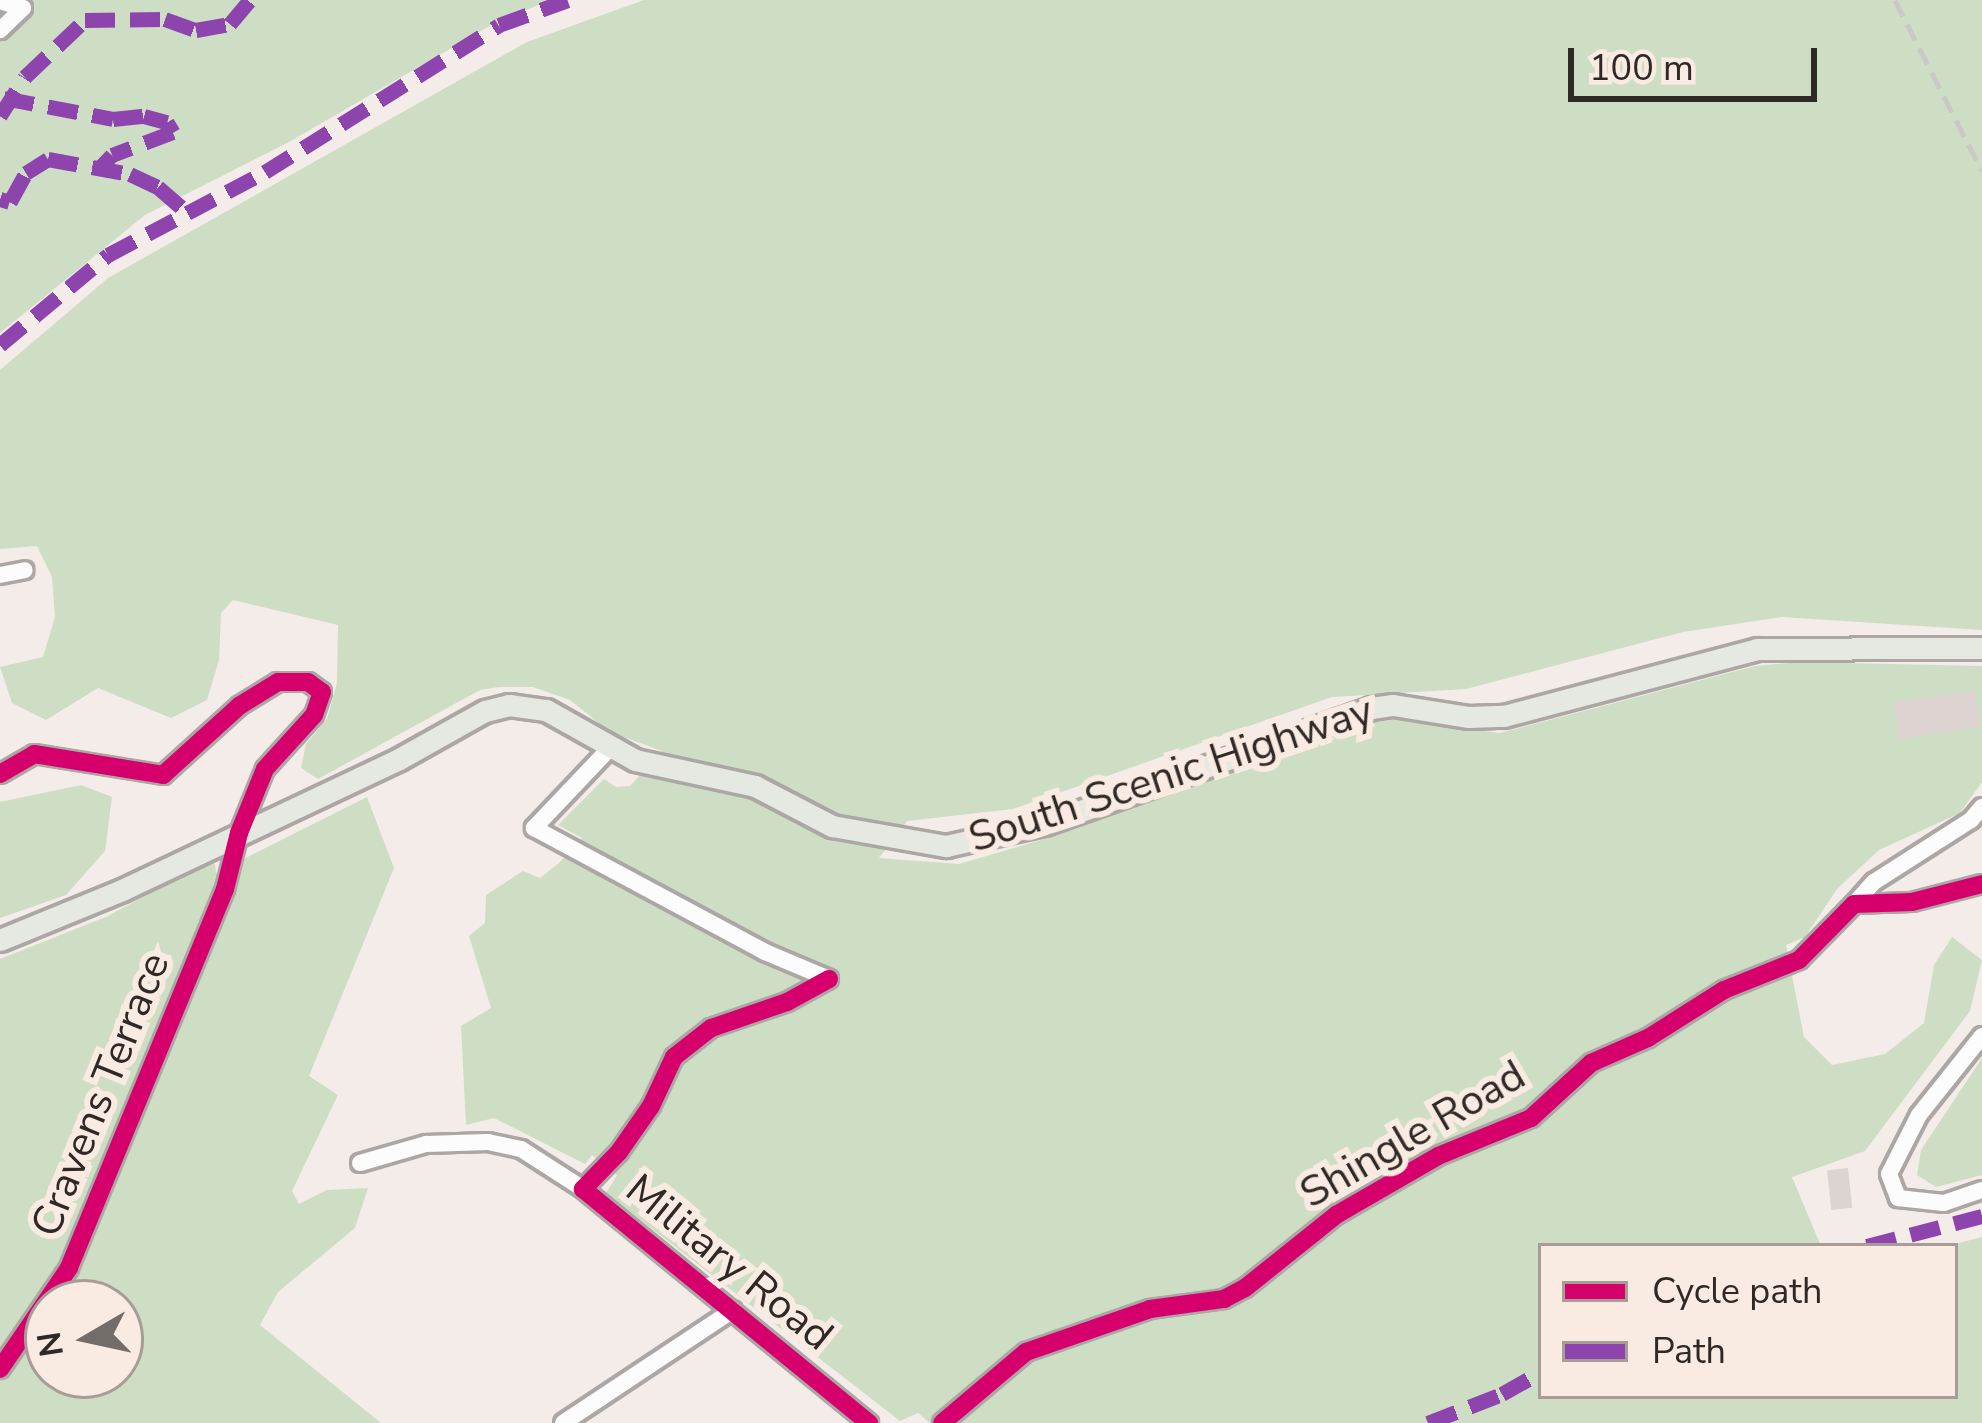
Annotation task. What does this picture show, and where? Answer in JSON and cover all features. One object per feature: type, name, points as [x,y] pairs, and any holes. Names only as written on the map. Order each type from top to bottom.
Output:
[{"type":"main road","name":"South Scenic Highway","points":[[0,940],[239,833],[497,708],[546,710],[608,749],[657,767],[730,777],[832,826],[864,836],[965,845],[1044,824],[1371,708],[1504,716],[1757,649],[1982,648]]},
{"type":"street","points":[[0,1],[23,8],[0,30]]},
{"type":"street","points":[[0,574],[25,570]]},
{"type":"street","name":"Cravens Terrace","points":[[0,774],[34,754],[163,775],[239,706],[278,682],[308,682],[322,692],[314,715],[265,769],[239,833],[225,889],[77,1251],[0,1369]]},
{"type":"street","name":"Military Road","points":[[608,749],[534,828],[764,952],[829,979],[787,1002],[710,1028],[674,1057],[629,1137],[583,1189],[869,1423]]},
{"type":"street","name":"Shingle Road","points":[[942,1423],[978,1398],[1026,1352],[1150,1309],[1224,1299],[1245,1288],[1336,1215],[1438,1156],[1531,1118],[1591,1064],[1648,1038],[1724,989],[1798,960],[1874,882],[1971,820],[1982,807]]},
{"type":"street","points":[[1854,904],[1912,902],[1982,884]]},
{"type":"street","points":[[1982,1036],[1919,1115],[1889,1174],[1898,1198],[1944,1203],[1982,1190]]},
{"type":"street","points":[[359,1163],[426,1144],[488,1142],[521,1149],[583,1189]]},
{"type":"street","points":[[563,1423],[733,1310]]},
{"type":"green space","points":[[0,0],[550,0],[493,24],[289,142],[145,215],[0,333]]},
{"type":"green space","points":[[644,0],[1982,0],[1982,630],[1782,617],[1683,632],[1466,689],[1332,697],[1013,809],[907,821],[879,858],[959,864],[1058,835],[1352,726],[1396,719],[1500,733],[1755,666],[1800,662],[1982,666],[1982,782],[1960,813],[1879,850],[1837,889],[1805,937],[1786,945],[1804,1037],[1832,1065],[1885,1054],[1924,1023],[1934,965],[1952,937],[1982,960],[1970,1011],[1865,1151],[1792,1177],[1820,1243],[1538,1243],[1538,1399],[1958,1399],[1958,1243],[1982,1237],[1982,1423],[930,1423],[918,1413],[900,1421],[606,1193],[617,1175],[592,1155],[585,1164],[494,1118],[466,1125],[461,1026],[491,1008],[469,936],[485,923],[486,895],[523,871],[540,878],[558,864],[582,838],[558,825],[604,779],[616,787],[630,786],[662,751],[610,732],[570,700],[533,687],[499,687],[480,690],[318,779],[301,768],[306,744],[327,719],[337,683],[338,625],[233,600],[221,613],[219,660],[207,700],[171,718],[98,688],[46,720],[12,703],[0,667],[43,657],[55,617],[52,577],[37,546],[0,549],[0,370],[108,278],[527,42]]},
{"type":"green space","points":[[81,785],[112,797],[105,851],[66,895],[0,918],[0,802]]},
{"type":"green space","points":[[367,797],[394,868],[309,1076],[338,1095],[292,1191],[299,1204],[327,1190],[368,1188],[355,1228],[278,1292],[260,1325],[381,1423],[0,1423],[0,959],[108,916],[199,866],[215,864],[216,873]]},
{"type":"green space","points":[[1982,1058],[1982,1175],[1936,1187],[1917,1175],[1921,1150]]},
{"type":"building","points":[[1975,690],[1981,727],[1900,739],[1894,703]]},
{"type":"building","points":[[1848,1168],[1852,1208],[1831,1210],[1827,1170]]},
{"type":"railway","points":[[1895,0],[1982,171]]},
{"type":"marked path","points":[[0,116],[25,77],[85,20],[165,19],[196,30],[230,24],[250,0]]},
{"type":"marked path","points":[[0,345],[108,255],[265,172],[499,25],[568,0]]},
{"type":"marked path","points":[[4,98],[113,119],[144,116],[167,122],[173,132],[112,155],[98,170]]},
{"type":"marked path","points":[[0,199],[10,202],[26,173],[48,159],[130,174],[158,187],[186,211]]},
{"type":"marked path","points":[[1878,1243],[1982,1216]]},
{"type":"marked path","points":[[1428,1423],[1502,1394],[1538,1374]]},
{"type":"cycle path","points":[[0,774],[34,754],[163,775],[239,706],[278,682],[308,682],[322,692],[314,715],[265,769],[239,833],[225,889],[69,1268],[0,1369]]},
{"type":"cycle path","points":[[942,1423],[1026,1352],[1150,1309],[1224,1299],[1245,1288],[1336,1215],[1438,1156],[1531,1118],[1591,1063],[1648,1038],[1724,990],[1799,960],[1854,904],[1912,902],[1982,884]]},
{"type":"cycle path","points":[[829,979],[787,1002],[711,1028],[674,1057],[651,1106],[619,1152],[583,1189],[869,1423]]}]
